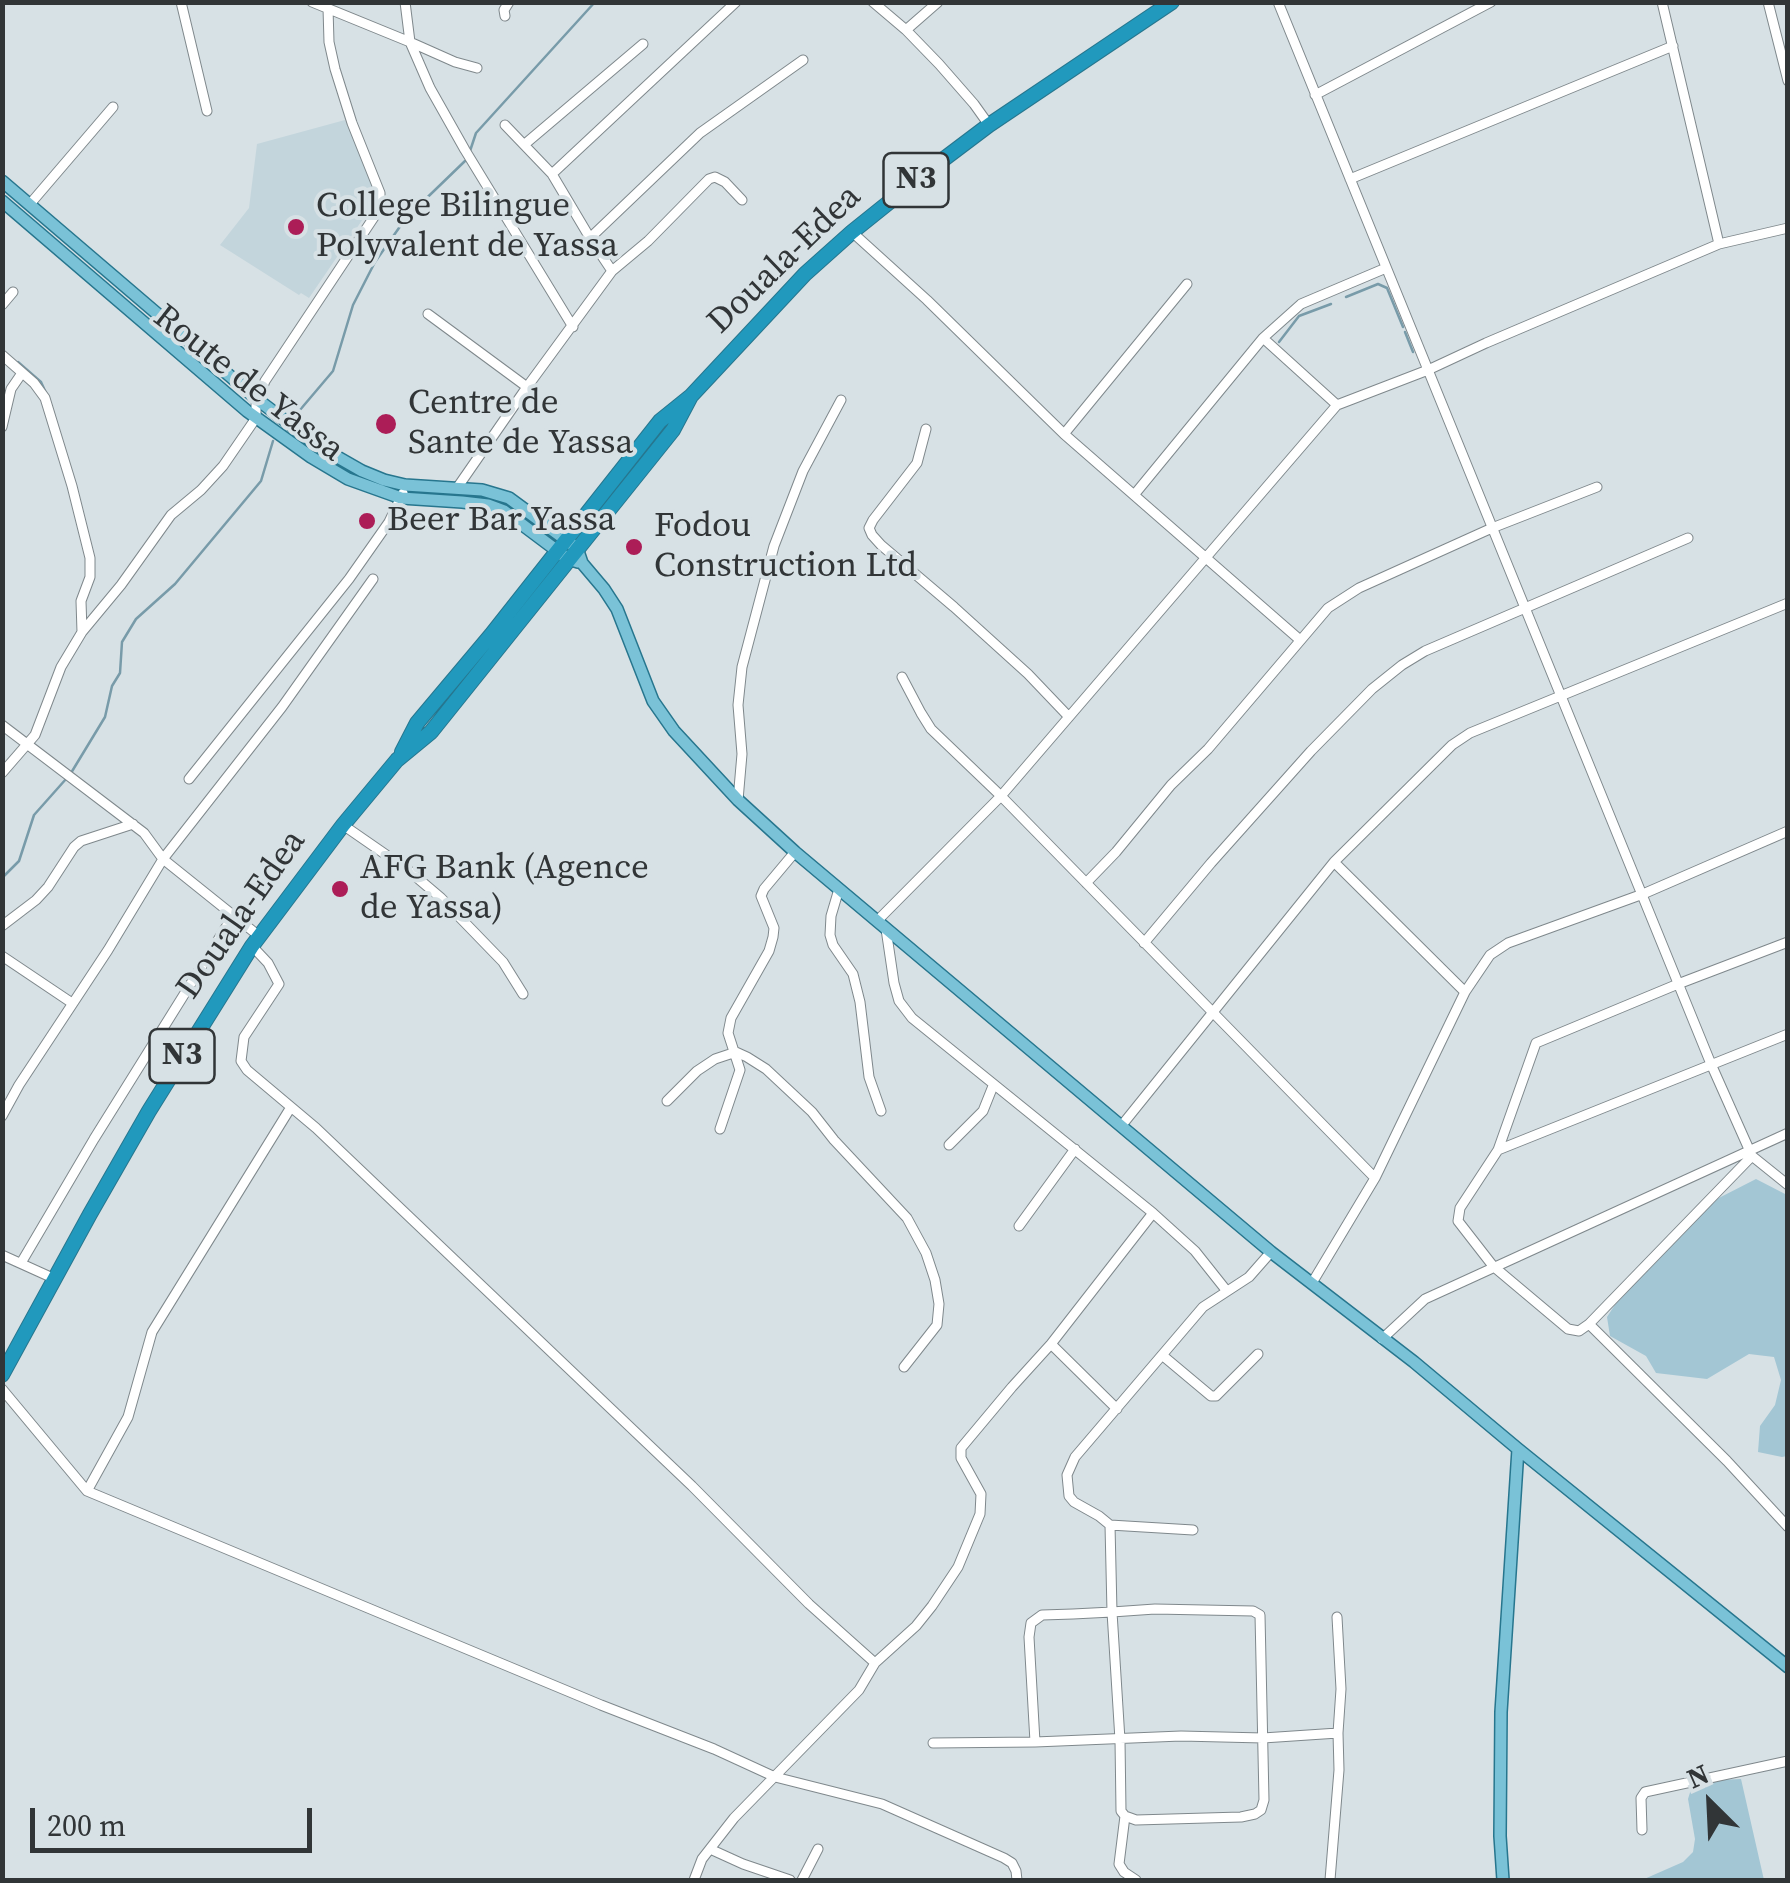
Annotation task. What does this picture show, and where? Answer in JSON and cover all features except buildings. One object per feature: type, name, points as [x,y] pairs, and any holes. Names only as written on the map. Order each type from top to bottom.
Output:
[{"type":"highway","name":"Douala-Edea","points":[[2,1375],[149,1111],[255,940],[343,825],[397,760],[430,732],[570,552],[673,430],[691,396],[805,274],[852,232],[989,125],[1172,2]]},
{"type":"main road","name":"Route de Yassa","points":[[2,182],[293,428],[362,471],[406,485],[482,490],[509,498],[570,552]]},
{"type":"main road","name":"Route de Yassa","points":[[2,201],[292,445],[348,479],[401,498],[488,505],[504,511],[570,552]]},
{"type":"main road","points":[[54,245],[65,233]]},
{"type":"main road","points":[[570,552],[604,589],[617,610],[653,701],[674,732],[738,800],[838,889],[1272,1252],[1414,1362],[1788,1667]]},
{"type":"main road","points":[[1503,1880],[1501,1712],[1518,1449]]},
{"type":"street","points":[[181,2],[208,111]]},
{"type":"street","points":[[312,2],[476,68]]},
{"type":"street","points":[[505,16],[509,2]]},
{"type":"street","points":[[552,174],[736,2]]},
{"type":"street","points":[[874,2],[906,30],[989,125]]},
{"type":"street","points":[[906,30],[938,2]]},
{"type":"street","points":[[1278,2],[1711,1064],[1751,1153],[1788,1184]]},
{"type":"street","points":[[1316,95],[1491,2]]},
{"type":"street","points":[[1662,2],[1719,244]]},
{"type":"street","points":[[1768,2],[1788,81]]},
{"type":"street","points":[[408,4],[410,42],[430,88],[573,327]]},
{"type":"street","points":[[2,774],[35,735],[61,668],[82,632],[171,515],[223,466],[256,418],[264,381],[380,208],[382,202],[335,69],[328,42],[328,8]]},
{"type":"street","points":[[525,144],[642,44]]},
{"type":"street","points":[[1350,179],[1672,46]]},
{"type":"street","points":[[590,238],[700,133],[803,60]]},
{"type":"street","points":[[30,204],[113,107]]},
{"type":"street","points":[[505,125],[552,174],[612,272]]},
{"type":"street","points":[[457,488],[612,272],[648,241],[708,178],[724,182],[742,200]]},
{"type":"street","points":[[1226,1290],[1194,1251],[1153,1214],[912,1018],[894,983],[882,925],[1001,796],[1337,404],[1428,370],[1719,244],[1788,228]]},
{"type":"street","points":[[852,232],[1064,434],[1300,640]]},
{"type":"street","points":[[1134,495],[1263,338],[1301,304],[1386,268]]},
{"type":"street","points":[[1064,434],[1186,284]]},
{"type":"street","points":[[2,304],[13,292]]},
{"type":"street","points":[[428,314],[527,387]]},
{"type":"street","points":[[1263,338],[1337,404]]},
{"type":"street","points":[[2,356],[34,383],[45,398],[72,486],[90,558],[90,577],[81,601],[82,632]]},
{"type":"street","points":[[2,428],[11,389],[22,373]]},
{"type":"street","points":[[738,800],[742,667],[774,546],[804,472],[841,400]]},
{"type":"street","points":[[926,429],[917,463],[873,520],[872,535],[1028,674],[1069,717]]},
{"type":"street","points":[[188,780],[349,580],[389,522],[406,485]]},
{"type":"street","points":[[1086,883],[1170,786],[1208,749],[1328,608],[1342,597],[1492,528],[1597,487]]},
{"type":"street","points":[[1144,943],[1311,750],[1402,664],[1688,538]]},
{"type":"street","points":[[2,1116],[163,858],[282,707],[373,579]]},
{"type":"street","points":[[1122,1125],[1334,862],[1452,745],[1470,733],[1788,603]]},
{"type":"street","points":[[902,676],[931,729],[1375,1178]]},
{"type":"street","points":[[2,726],[144,833],[163,858],[233,916],[255,940],[279,984],[244,1037],[240,1052],[246,1070],[291,1107],[875,1663]]},
{"type":"street","points":[[2,926],[36,900],[74,847],[133,824]]},
{"type":"street","points":[[343,825],[441,898],[503,962],[523,994]]},
{"type":"street","points":[[1312,1283],[1375,1178],[1466,992],[1497,948],[1643,894],[1788,831]]},
{"type":"street","points":[[720,1128],[740,1070],[728,1032],[731,1018],[774,938],[761,896],[795,852]]},
{"type":"street","points":[[1334,862],[1466,992]]},
{"type":"street","points":[[838,889],[830,935],[853,974],[869,1077],[881,1111]]},
{"type":"street","points":[[21,1263],[233,916]]},
{"type":"street","points":[[1751,1153],[1590,1324],[1579,1331],[1568,1329],[1494,1266],[1458,1222],[1460,1208],[1498,1150],[1536,1043],[1788,942]]},
{"type":"street","points":[[2,956],[72,1003]]},
{"type":"street","points":[[1498,1150],[1788,1034]]},
{"type":"street","points":[[667,1101],[715,1059],[736,1052],[747,1056],[812,1112],[907,1218],[926,1253],[937,1292],[937,1325],[904,1367]]},
{"type":"street","points":[[949,1145],[984,1111],[994,1086]]},
{"type":"street","points":[[87,1490],[128,1417],[152,1332],[291,1107]]},
{"type":"street","points":[[1382,1339],[1425,1299],[1788,1133]]},
{"type":"street","points":[[1019,1226],[1075,1149]]},
{"type":"street","points":[[694,1880],[702,1859],[734,1818],[859,1690],[875,1663],[932,1606],[958,1567],[980,1514],[981,1494],[962,1458],[961,1448],[1051,1344],[1153,1214]]},
{"type":"street","points":[[1192,1530],[1110,1526],[1074,1502],[1069,1496],[1067,1475],[1076,1457],[1203,1308],[1249,1277],[1272,1252]]},
{"type":"street","points":[[2,1255],[55,1279]]},
{"type":"street","points":[[1590,1324],[1787,1524]]},
{"type":"street","points":[[1051,1344],[1117,1409]]},
{"type":"street","points":[[1162,1355],[1211,1396],[1216,1396],[1258,1354]]},
{"type":"street","points":[[2,1389],[87,1490],[776,1777],[882,1804],[1004,1858],[1012,1864],[1017,1880]]},
{"type":"street","points":[[1035,1742],[1030,1623],[1042,1615],[1112,1612],[1226,1609],[1253,1611],[1260,1615],[1264,1800],[1261,1810],[1241,1817],[1136,1820],[1121,1811],[1120,1740],[1112,1612],[1110,1526]]},
{"type":"street","points":[[1330,1880],[1339,1770],[1341,1689],[1337,1616]]},
{"type":"street","points":[[933,1743],[1182,1736],[1263,1738],[1338,1733]]},
{"type":"street","points":[[1642,1830],[1641,1798],[1645,1792],[1788,1761]]},
{"type":"street","points":[[1125,1816],[1119,1864],[1136,1880]]},
{"type":"street","points":[[710,1849],[790,1880]]},
{"type":"street","points":[[802,1880],[818,1849]]},
{"type":"shaded area","name":"College Bilingue Polyvalent de Yassa","points":[[345,120],[380,194],[309,298],[220,245],[249,208],[257,144]]},
{"type":"shaded area","points":[[1756,1179],[1787,1195],[1787,1456],[1782,1457],[1758,1452],[1760,1426],[1775,1405],[1781,1380],[1774,1357],[1749,1354],[1707,1379],[1656,1373],[1646,1356],[1610,1336],[1607,1317],[1624,1291],[1711,1202]]},
{"type":"shaded area","points":[[1741,1779],[1764,1880],[1642,1880],[1683,1862],[1693,1852],[1695,1839],[1688,1799],[1692,1786]]},
{"type":"waterway","points":[[469,154],[476,133],[595,2]]},
{"type":"waterway","points":[[294,417],[333,371],[353,305],[375,262],[406,218],[465,161]]},
{"type":"waterway","points":[[1346,297],[1378,284],[1387,288],[1403,327]]},
{"type":"waterway","points":[[1279,342],[1299,316],[1331,304]]},
{"type":"waterway","points":[[1405,332],[1413,352]]},
{"type":"waterway","points":[[18,362],[41,382],[46,393]]},
{"type":"waterway","points":[[71,773],[105,717],[112,686],[120,673],[122,642],[136,619],[175,584],[261,481],[273,441]]},
{"type":"waterway","points":[[2,878],[19,861],[34,815],[66,779]]},
{"type":"place","name":"College Bilingue Polyvalent de Yassa","points":[[296,227]]},
{"type":"place","name":"Centre de Sante de Yassa","points":[[386,424]]},
{"type":"place","name":"Beer Bar Yassa","points":[[367,521]]},
{"type":"place","name":"Fodou Construction Ltd","points":[[634,547]]},
{"type":"place","name":"AFG Bank (Agence de Yassa)","points":[[340,889]]}]
